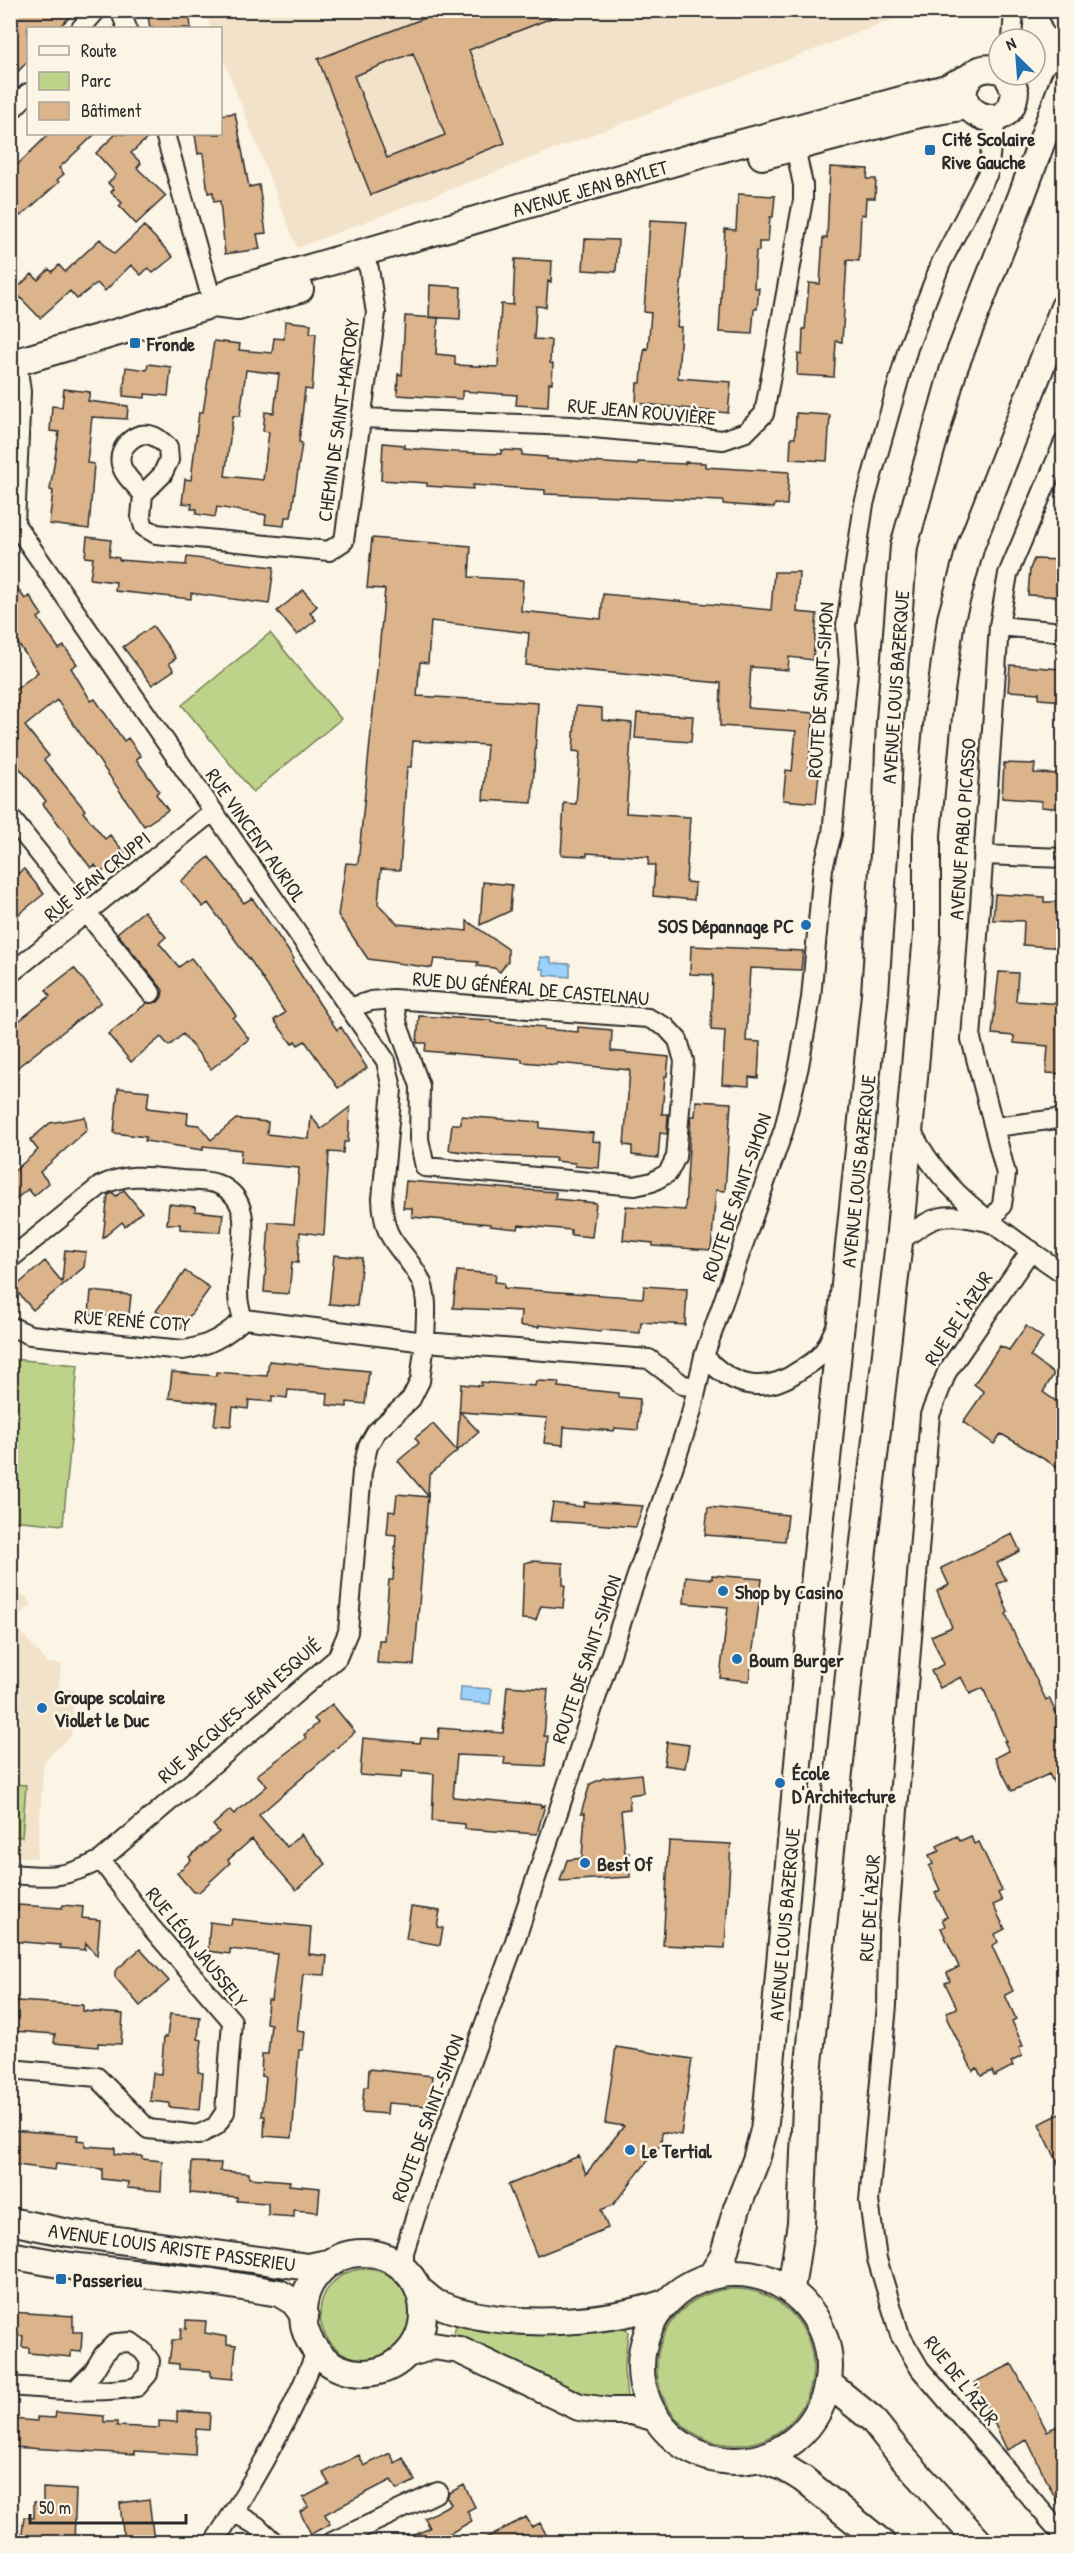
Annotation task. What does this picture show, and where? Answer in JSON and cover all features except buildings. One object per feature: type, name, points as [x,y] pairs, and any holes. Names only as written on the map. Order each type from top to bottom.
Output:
[{"type":"main road","points":[[1063,10],[1064,18]]},
{"type":"main road","name":"AVENUE JEAN BAYLET","points":[[14,363],[213,304],[233,290],[365,261],[794,139],[936,91],[970,77],[982,69],[987,69]]},
{"type":"main road","points":[[970,77],[965,91],[968,106],[981,117],[998,117],[1006,113],[1014,99],[1013,87]]},
{"type":"main road","name":"AVENUE LOUIS BAZERQUE","points":[[711,2276],[723,2257],[764,2130],[815,1575],[875,994],[888,807],[890,720],[904,546],[954,368],[1064,81]]},
{"type":"main road","name":"AVENUE JEAN BAYLET","points":[[794,139],[968,106]]},
{"type":"main road","name":"AVENUE LOUIS BAZERQUE","points":[[791,2289],[801,2223],[808,2071],[852,1645],[899,1242],[910,1127],[927,935],[927,835],[939,705],[951,618],[971,545],[1064,307]]},
{"type":"main road","name":"AVENUE LOUIS ARISTE PASSERIEU","points":[[10,2221],[69,2233],[308,2267],[333,2262]]},
{"type":"main road","points":[[411,2279],[423,2316],[415,2343],[407,2354],[390,2367],[370,2373],[345,2371],[316,2352],[306,2332],[306,2297],[311,2283],[333,2262],[356,2254],[381,2256],[411,2279],[439,2305],[506,2319],[545,2320],[617,2315],[636,2313],[665,2303]]},
{"type":"main road","name":"AVENUE LOUIS ARISTE PASSERIEU","points":[[10,2255],[69,2266],[212,2282],[279,2293],[294,2302],[305,2317]]},
{"type":"main road","points":[[736,2273],[760,2276],[791,2289],[814,2314],[824,2333],[830,2357],[828,2384],[822,2406],[809,2426],[793,2442],[759,2459],[721,2462],[685,2447],[653,2416],[641,2376],[642,2355],[653,2319],[665,2303],[687,2286],[711,2276],[736,2273]]},
{"type":"main road","points":[[407,2354],[433,2346],[459,2350],[579,2407],[631,2411],[653,2416]]},
{"type":"main road","points":[[828,2384],[872,2418],[899,2453],[980,2542]]},
{"type":"main road","points":[[759,2459],[785,2468],[803,2480],[881,2542]]},
{"type":"street","points":[[82,27],[97,10]]},
{"type":"street","points":[[120,10],[127,27]]},
{"type":"street","points":[[1013,27],[1014,10]]},
{"type":"street","points":[[10,112],[27,94]]},
{"type":"street","name":"ROUTE DE SAINT-SIMON","points":[[411,2279],[404,2252],[428,2178],[514,1944],[691,1414],[704,1356],[784,1129],[799,1066],[811,998],[823,868],[832,834],[849,662],[846,625],[864,504],[908,348],[941,263],[988,173],[990,149],[998,117]]},
{"type":"street","points":[[165,135],[213,304]]},
{"type":"street","name":"RUE JEAN ROUVIÈRE","points":[[362,418],[572,426],[723,440],[746,432],[764,414],[803,200],[803,184],[794,139]]},
{"type":"street","name":"CHEMIN DE SAINT-MARTORY","points":[[143,494],[141,517],[144,527],[156,534],[328,551],[344,541],[376,313],[365,261]]},
{"type":"street","name":"RUE VINCENT AURIOL","points":[[14,363],[21,392],[15,524],[386,1061],[392,1089],[382,1199],[383,1217],[388,1236],[420,1278],[426,1299],[425,1342]]},
{"type":"street","name":"AVENUE PABLO PICASSO","points":[[990,1223],[1002,1205],[1006,1174],[971,1039],[999,626],[1008,574],[1064,442]]},
{"type":"street","points":[[999,626],[1064,632]]},
{"type":"street","name":"RUE JEAN CRUPPI","points":[[10,974],[92,919],[212,812]]},
{"type":"street","points":[[10,817],[151,993]]},
{"type":"street","points":[[983,855],[1064,858]]},
{"type":"street","name":"RUE DU GÉNÉRAL DE CASTELNAU","points":[[349,1008],[371,1001],[393,999],[648,1018],[666,1027],[678,1040],[684,1061],[676,1156],[668,1173],[652,1182],[636,1186],[425,1167],[420,1139],[420,1086],[398,1025],[393,999]]},
{"type":"street","points":[[995,1127],[1057,1119]]},
{"type":"street","points":[[910,1127],[932,1168],[990,1223],[1064,1274]]},
{"type":"street","points":[[10,1258],[100,1186],[117,1178],[135,1175],[216,1183],[238,1201],[245,1220],[237,1285],[238,1307],[244,1318],[425,1342],[649,1359],[683,1385],[697,1387]]},
{"type":"street","points":[[899,1242],[933,1219],[953,1215],[990,1223]]},
{"type":"street","name":"RUE DE L'AZUR","points":[[1031,1250],[946,1372],[930,1415],[888,1933],[887,2005],[869,2200],[877,2259],[900,2335],[920,2369],[1064,2537]]},
{"type":"street","points":[[704,1356],[713,1366],[735,1381],[767,1386],[785,1381],[824,1350],[843,1311]]},
{"type":"street","name":"RUE RENÉ COTY","points":[[10,1326],[30,1335],[183,1350],[205,1346],[226,1334],[244,1318]]},
{"type":"street","name":"RUE JACQUES-JEAN ESQUIÉ","points":[[10,1874],[54,1878],[77,1872],[101,1860],[337,1658],[348,1632],[362,1472],[368,1446],[376,1432],[411,1399],[420,1382],[425,1342]]},
{"type":"street","name":"RUE LÉON JAUSSELY","points":[[10,2069],[96,2077],[148,2129],[198,2135],[216,2126],[225,2112],[232,2021],[150,1926],[101,1860]]},
{"type":"street","points":[[214,2542],[234,2512],[303,2386],[316,2352]]},
{"type":"street","points":[[10,2386],[76,2389]]},
{"type":"street","points":[[332,2542],[438,2492]]},
{"type":"street","points":[[234,2512],[257,2526],[274,2542]]},
{"type":"shaded area","points":[[204,11],[915,11],[297,248],[222,56],[222,27],[211,27]]},
{"type":"shaded area","name":"Groupe scolaire Viollet le Duc","points":[[23,1594],[32,1604],[12,1622],[48,1663],[62,1664],[58,1689],[75,1690],[71,1736],[44,1761],[37,1858],[11,1856],[10,1604]]},
{"type":"green space","points":[[270,633],[341,719],[253,792],[182,705]]},
{"type":"green space","points":[[11,1359],[78,1365],[63,1525],[11,1520]]},
{"type":"green space","points":[[11,1784],[26,1785],[22,1837],[11,1836]]},
{"type":"green space","points":[[365,2269],[382,2272],[397,2282],[407,2297],[410,2314],[407,2331],[397,2346],[382,2356],[365,2359],[348,2356],[333,2346],[323,2331],[320,2314],[323,2297],[333,2282],[348,2272]]},
{"type":"green space","points":[[735,2289],[750,2290],[765,2295],[790,2312],[807,2337],[812,2352],[812,2382],[807,2397],[790,2422],[765,2439],[750,2444],[735,2445],[720,2444],[705,2439],[680,2422],[663,2397],[658,2382],[657,2367],[658,2352],[663,2337],[680,2312],[705,2295],[720,2290]]},
{"type":"green space","points":[[457,2321],[490,2331],[541,2332],[618,2325],[625,2327],[628,2332],[624,2370],[627,2397],[596,2400],[572,2392],[453,2337]]},
{"type":"water","points":[[540,957],[551,958],[551,963],[570,964],[570,977],[544,975],[544,969],[540,969]]},
{"type":"water","points":[[461,1687],[492,1689],[490,1704],[460,1701]]},
{"type":"place","name":"Cité Scolaire Rive Gauche","points":[[930,150]]},
{"type":"place","name":"Fronde","points":[[135,343]]},
{"type":"place","name":"SOS Dépannage PC","points":[[806,925]]},
{"type":"place","name":"Shop by Casino","points":[[723,1591]]},
{"type":"place","name":"Boum Burger","points":[[737,1659]]},
{"type":"place","name":"Groupe scolaire Viollet le Duc","points":[[42,1708]]},
{"type":"place","name":"École D'Architecture","points":[[780,1783]]},
{"type":"place","name":"Best Of","points":[[585,1863]]},
{"type":"place","name":"Le Tertial","points":[[630,2150]]},
{"type":"place","name":"Passerieu","points":[[61,2279]]}]
